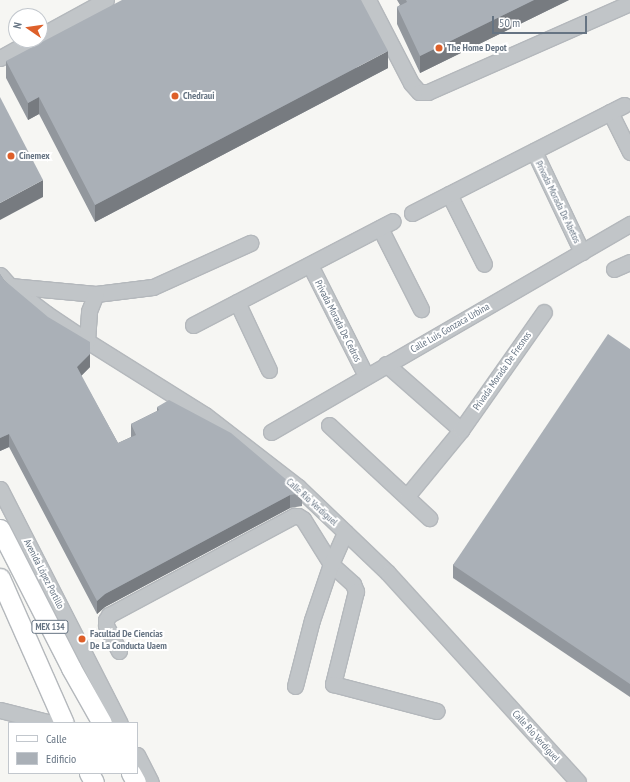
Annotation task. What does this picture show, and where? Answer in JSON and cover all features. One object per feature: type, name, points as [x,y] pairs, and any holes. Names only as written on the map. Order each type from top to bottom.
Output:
[{"type":"main road","name":"MEX 134","points":[[0,529],[68,661],[101,722]]},
{"type":"main road","name":"MEX 134","points":[[1,581],[64,722]]},
{"type":"street","points":[[48,32],[106,0]]},
{"type":"street","points":[[368,0],[411,83],[419,92],[428,92],[630,3]]},
{"type":"street","points":[[0,58],[18,48]]},
{"type":"street","name":"Privada Morada De Abetos","points":[[412,213],[624,104]]},
{"type":"street","points":[[610,112],[630,152]]},
{"type":"street","name":"Privada Morada De Abetos","points":[[534,151],[582,252]]},
{"type":"street","points":[[449,194],[484,264]]},
{"type":"street","name":"Calle Luis Gonzaca Urbina","points":[[271,432],[630,224]]},
{"type":"street","points":[[193,325],[386,225],[421,309]]},
{"type":"street","points":[[5,280],[96,294],[162,284],[250,243]]},
{"type":"street","points":[[614,269],[630,262]]},
{"type":"street","name":"Privada Morada De Cedros","points":[[310,265],[366,376]]},
{"type":"street","name":"Calle Río Verdiguel","points":[[5,280],[86,342],[205,415],[298,487],[388,573],[579,782]]},
{"type":"street","points":[[86,342],[90,311],[96,294]]},
{"type":"street","points":[[237,302],[269,370]]},
{"type":"street","name":"Privada Morada De Fresnos","points":[[406,496],[461,430],[544,312]]},
{"type":"street","points":[[386,364],[461,430]]},
{"type":"street","points":[[329,425],[429,518]]},
{"type":"street","name":"Avenida López Portillo","points":[[0,489],[119,722]]},
{"type":"street","points":[[119,651],[106,625],[106,620],[109,615],[294,516],[303,519],[331,564],[353,584],[356,591],[333,684],[437,711]]},
{"type":"street","points":[[295,686],[312,620],[331,564],[346,532]]},
{"type":"street","points":[[0,710],[47,722]]},
{"type":"street","points":[[138,758],[151,782]]},
{"type":"building","name":"Chedraui","points":[[122,0],[361,0],[388,51],[95,205],[39,97],[28,103],[6,61],[31,48],[48,48],[48,39]]},
{"type":"building","points":[[406,0],[534,0],[420,56],[397,7],[407,2]]},
{"type":"building","name":"Cinemex","points":[[0,97],[43,180],[0,203]]},
{"type":"building","points":[[0,274],[4,280],[48,317],[90,342],[90,354],[77,367],[118,443],[136,435],[131,424],[159,410],[157,407],[169,400],[231,433],[302,493],[290,495],[105,594],[97,601],[9,434],[0,438]]},
{"type":"building","points":[[608,334],[630,349],[630,684],[453,565]]},
{"type":"place","name":"The Home Depot","points":[[439,48]]},
{"type":"place","name":"Chedraui","points":[[175,96]]},
{"type":"place","name":"Cinemex","points":[[11,156]]},
{"type":"place","name":"Facultad De Ciencias De La Conducta Uaem","points":[[82,639]]}]
